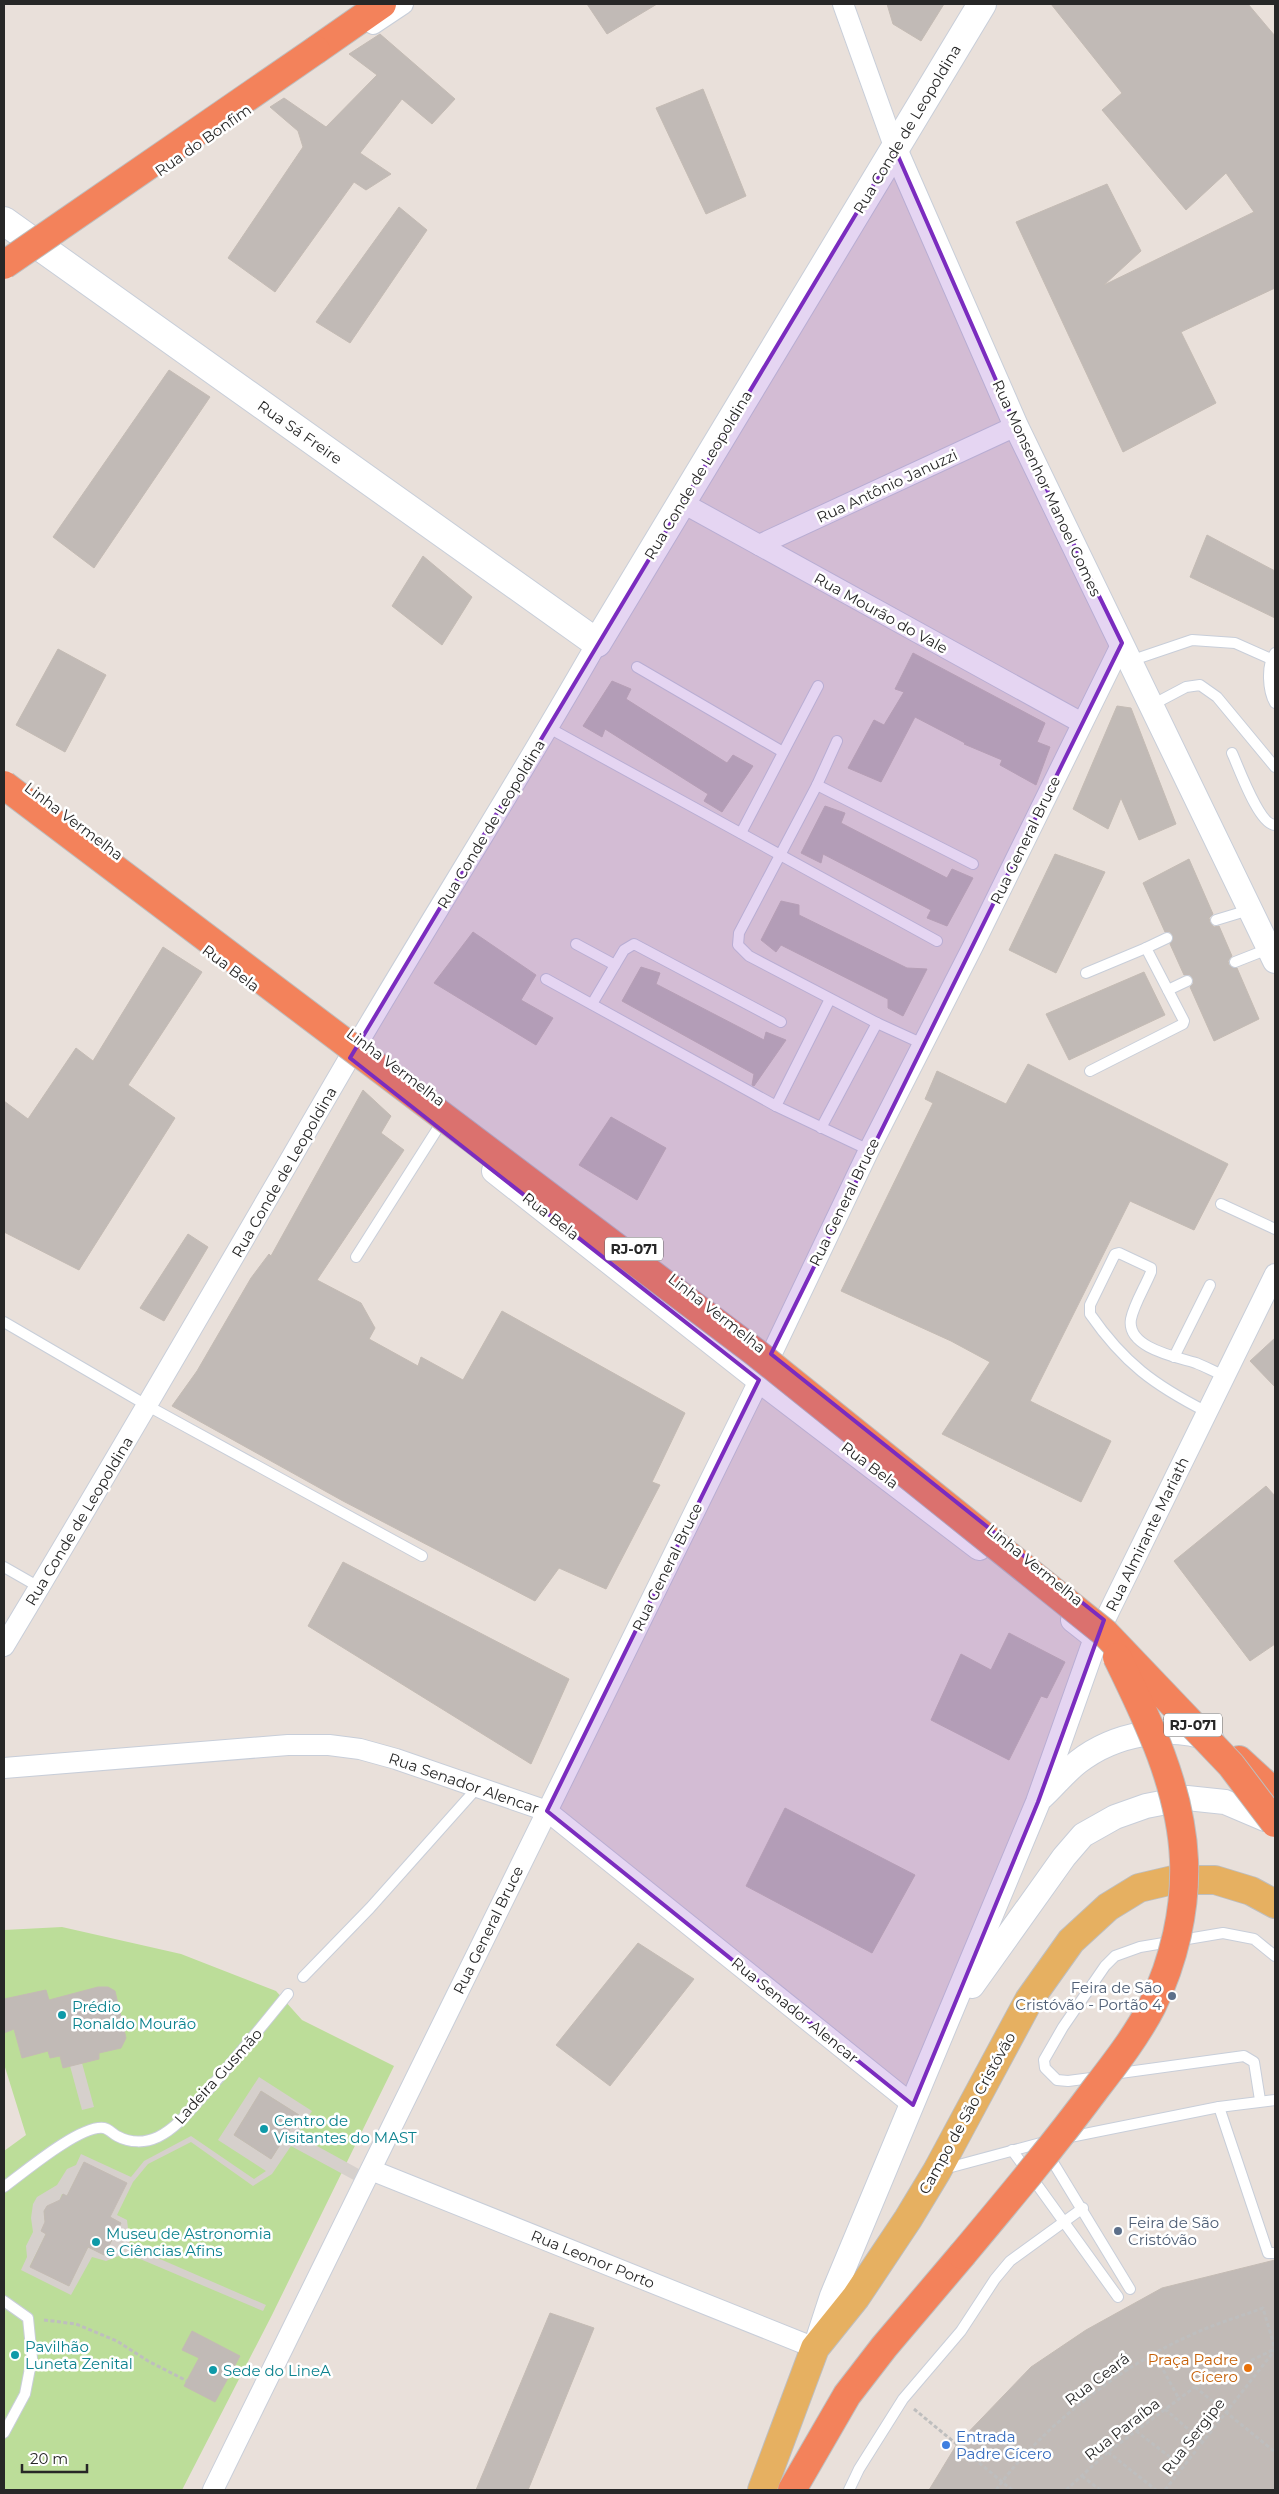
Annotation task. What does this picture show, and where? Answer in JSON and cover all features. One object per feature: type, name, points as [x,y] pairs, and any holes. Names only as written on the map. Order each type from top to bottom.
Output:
[{"type":"highway","points":[[316,50],[368,4]]},
{"type":"highway","points":[[4,266],[382,4]]},
{"type":"highway","name":"Linha Vermelha","points":[[4,768],[749,1337],[1104,1619],[1239,1760],[1273,1819]]},
{"type":"highway","name":"Linha Vermelha","points":[[4,785],[755,1352],[1100,1636],[1232,1765],[1273,1819]]},
{"type":"highway","points":[[792,2490],[847,2395],[884,2347],[1072,2122],[1129,2044],[1152,2006],[1175,1945],[1183,1904],[1184,1859],[1179,1819],[1168,1774],[1143,1710],[1100,1636]]},
{"type":"highway","points":[[1239,1760],[1275,1793]]},
{"type":"main road","name":"Rua Conde de Leopoldina","points":[[597,643],[982,4]]},
{"type":"main road","name":"Rua Sá Freire","points":[[4,221],[597,643]]},
{"type":"main road","name":"Campo de São Cristóvão","points":[[762,2490],[815,2348],[871,2276],[937,2171],[1029,2000],[1071,1941],[1108,1906],[1139,1888],[1173,1880],[1214,1880],[1252,1891],[1275,1904]]},
{"type":"street","name":"Rua do Bonfim","points":[[4,277],[403,4]]},
{"type":"street","name":"Rua Monsenhor Manoel Gomes","points":[[843,4],[894,149],[1016,426],[1272,955]]},
{"type":"street","name":"Rua Antônio Januzzi","points":[[759,545],[1016,426]]},
{"type":"street","name":"Rua Mourão do Vale","points":[[681,502],[1082,724]]},
{"type":"street","name":"Rua Conde de Leopoldina","points":[[4,1646],[148,1406],[350,1058],[549,728],[597,643]]},
{"type":"street","name":"Rua General Bruce","points":[[213,2490],[759,1380],[869,1150],[1082,724],[1126,652]]},
{"type":"street","name":"Rua Bela","points":[[4,797],[350,1058],[759,1380],[1100,1636]]},
{"type":"street","name":"Rua Almirante Mariath","points":[[1038,1802],[1100,1636],[1224,1376],[1275,1274]]},
{"type":"street","name":"Campo de São Cristóvão","points":[[815,2348],[832,2296],[1038,1802],[1078,1762],[1086,1757],[1118,1740],[1162,1732],[1195,1734],[1213,1741],[1240,1752],[1275,1777]]},
{"type":"street","name":"Rua Senador Alencar","points":[[4,1768],[288,1745],[329,1745],[360,1749],[396,1759],[547,1812],[913,2105]]},
{"type":"street","name":"Campo de São Cristóvão","points":[[948,2020],[1064,1856],[1084,1835],[1115,1817],[1146,1806],[1187,1798],[1225,1802],[1273,1819]]},
{"type":"street","name":"Rua Leonor Porto","points":[[371,2170],[815,2348]]},
{"type":"lane","points":[[1126,652],[1192,640],[1235,643],[1273,656],[1270,694],[1275,703]]},
{"type":"lane","points":[[637,667],[783,752]]},
{"type":"lane","points":[[742,833],[818,686]]},
{"type":"lane","points":[[1152,705],[1186,687],[1200,686],[1217,697],[1275,767]]},
{"type":"lane","points":[[549,728],[937,941]]},
{"type":"lane","points":[[836,741],[817,785],[739,933],[738,945],[749,956],[877,1023],[923,1044]]},
{"type":"lane","points":[[1232,753],[1260,813],[1267,823],[1275,825]]},
{"type":"lane","points":[[817,785],[973,864]]},
{"type":"lane","points":[[1216,920],[1249,910]]},
{"type":"lane","points":[[1086,973],[1168,938]]},
{"type":"lane","points":[[576,944],[616,965]]},
{"type":"lane","points":[[592,1004],[624,950],[634,944],[780,1022]]},
{"type":"lane","points":[[1090,1071],[1183,1024],[1184,1021],[1146,948]]},
{"type":"lane","points":[[1235,962],[1272,955]]},
{"type":"lane","points":[[546,979],[776,1106],[869,1150]]},
{"type":"lane","points":[[1168,990],[1187,982]]},
{"type":"lane","points":[[776,1106],[830,999]]},
{"type":"lane","points":[[821,1128],[877,1023]]},
{"type":"lane","points":[[356,1256],[438,1128]]},
{"type":"lane","points":[[1221,1204],[1275,1230]]},
{"type":"lane","points":[[1207,1412],[1153,1382],[1128,1361],[1090,1314],[1090,1305],[1114,1254],[1119,1253],[1150,1268],[1151,1272],[1131,1319],[1135,1334],[1155,1351],[1198,1364],[1224,1376]]},
{"type":"lane","points":[[1174,1357],[1210,1284]]},
{"type":"lane","points":[[4,1322],[148,1406],[422,1556]]},
{"type":"lane","points":[[4,1567],[39,1587]]},
{"type":"lane","points":[[303,1977],[370,1908],[477,1788]]},
{"type":"lane","points":[[1260,2100],[1254,2062],[1244,2056],[1068,2081],[1057,2080],[1050,2075],[1044,2060],[1063,2027],[1105,1966],[1115,1956],[1127,1950],[1223,1933],[1254,1939],[1275,1956]]},
{"type":"lane","name":"Ladeira Gusmão","points":[[4,2187],[55,2149],[95,2129],[105,2128],[129,2141],[142,2142],[156,2138],[168,2131],[184,2117],[244,2049],[288,1994]]},
{"type":"lane","points":[[937,2171],[1040,2143],[1219,2107],[1260,2100],[1275,2100]]},
{"type":"lane","points":[[1219,2107],[1268,2253],[1275,2253]]},
{"type":"lane","points":[[1040,2143],[1083,2208],[1130,2289]]},
{"type":"lane","points":[[1012,2150],[1118,2297]]},
{"type":"lane","points":[[849,2490],[859,2469],[903,2399],[960,2331],[995,2278],[1010,2261],[1083,2208]]},
{"type":"lane","points":[[4,2301],[28,2318],[32,2358],[25,2394],[4,2433]]},
{"type":"path","name":"Rua Ceará","points":[[996,2490],[1028,2451],[1078,2406],[1132,2366],[1154,2353],[1192,2334],[1263,2308],[1275,2349]]},
{"type":"path","points":[[28,2318],[76,2324],[117,2341],[148,2361],[187,2381]]},
{"type":"path","name":"Rua Paraíba","points":[[1066,2490],[1108,2452],[1180,2398],[1195,2388],[1275,2349]]},
{"type":"path","name":"Rua Sergipe","points":[[1165,2490],[1275,2349]]},
{"type":"path","points":[[1154,2353],[1180,2398]]},
{"type":"path","points":[[1195,2388],[1275,2452]]},
{"type":"path","points":[[903,2399],[1012,2490]]},
{"type":"path","points":[[1165,2409],[1203,2442]]},
{"type":"path","points":[[1136,2430],[1183,2467]]},
{"type":"path","points":[[1108,2452],[1156,2490]]},
{"type":"path","points":[[1082,2476],[1100,2490]]},
{"type":"highlighted area","points":[[895,149],[1016,426],[1122,643],[771,1354],[1104,1620],[1038,1802],[913,2105],[547,1811],[759,1380],[350,1058]]},
{"type":"green space","points":[[62,1927],[181,1954],[276,1991],[302,2020],[394,2066],[272,2315],[182,2490],[4,2490],[4,2151],[26,2135],[4,2064],[4,1930]]},
{"type":"shaded area","points":[[82,2063],[94,2107],[82,2110],[70,2066]]},
{"type":"shaded area","points":[[259,2077],[312,2111],[297,2135],[368,2174],[363,2185],[291,2146],[272,2174],[253,2186],[191,2142],[148,2164],[133,2182],[117,2215],[127,2220],[130,2246],[266,2305],[263,2311],[126,2253],[106,2261],[92,2257],[71,2295],[21,2270],[27,2257],[26,2246],[33,2232],[31,2218],[33,2204],[37,2197],[57,2185],[67,2169],[76,2165],[81,2154],[131,2177],[144,2161],[191,2136],[254,2179],[266,2171],[218,2140]],"holes":[[[261,2091],[299,2115],[271,2159],[234,2135]],[[84,2162],[110,2217],[121,2223],[104,2255],[88,2247],[69,2286],[30,2266],[46,2234],[44,2211],[59,2202],[62,2194],[67,2196]]]},
{"type":"building","points":[[587,4],[657,4],[607,34]]},
{"type":"building","points":[[887,4],[944,4],[921,41],[893,24]]},
{"type":"building","points":[[1051,4],[1248,4],[1275,36],[1275,288],[1181,332],[1216,403],[1123,452],[1016,222],[1107,184],[1141,251],[1104,285],[1254,212],[1226,173],[1186,210],[1102,110],[1122,93]]},
{"type":"building","points":[[380,34],[455,99],[432,124],[402,99],[360,153],[391,174],[366,190],[354,182],[275,292],[228,258],[303,147],[298,131],[270,107],[284,98],[326,127],[377,75],[349,54]]},
{"type":"building","points":[[703,89],[746,196],[706,214],[656,108]]},
{"type":"building","points":[[399,207],[427,230],[350,343],[316,322]]},
{"type":"building","points":[[169,370],[210,397],[94,568],[53,537]]},
{"type":"building","points":[[1207,535],[1275,571],[1275,618],[1190,577]]},
{"type":"building","points":[[423,556],[472,597],[442,645],[392,606]]},
{"type":"building","points":[[58,649],[106,675],[65,752],[16,725]]},
{"type":"building","points":[[913,653],[1045,723],[1037,742],[1050,747],[1036,785],[1000,765],[1002,760],[964,744],[915,717],[881,782],[848,768],[874,720],[884,725],[904,692],[895,689]]},
{"type":"building","points":[[612,681],[631,689],[626,699],[727,763],[733,755],[753,766],[722,812],[704,801],[708,794],[605,729],[602,737],[583,726]]},
{"type":"building","points":[[1117,706],[1131,708],[1176,824],[1139,840],[1121,798],[1108,829],[1073,809]]},
{"type":"building","points":[[825,806],[845,813],[841,823],[947,878],[952,869],[973,878],[947,926],[927,918],[931,910],[823,854],[821,863],[801,853]]},
{"type":"building","points":[[1055,854],[1105,872],[1056,973],[1009,950]]},
{"type":"building","points":[[1189,859],[1213,914],[1209,918],[1210,922],[1214,927],[1219,926],[1232,956],[1228,961],[1229,965],[1237,968],[1259,1019],[1214,1041],[1190,987],[1193,984],[1193,979],[1190,975],[1184,975],[1170,944],[1173,936],[1170,932],[1165,932],[1143,883]]},
{"type":"building","points":[[781,901],[799,905],[799,915],[907,968],[927,969],[903,1016],[888,1008],[888,999],[781,945],[776,952],[761,940]]},
{"type":"building","points":[[473,932],[536,975],[521,1000],[553,1018],[536,1045],[434,983]]},
{"type":"building","points":[[163,947],[202,972],[128,1085],[175,1118],[79,1270],[4,1232],[4,1101],[28,1119],[76,1048],[93,1061]]},
{"type":"building","points":[[641,967],[660,973],[656,984],[764,1040],[766,1032],[786,1040],[754,1086],[752,1085],[754,1074],[622,1001]]},
{"type":"building","points":[[1144,972],[1165,1015],[1069,1060],[1046,1014]]},
{"type":"building","points":[[1028,1064],[1228,1164],[1194,1230],[1130,1201],[1030,1401],[1111,1441],[1081,1502],[942,1434],[990,1362],[951,1341],[841,1291],[933,1103],[925,1099],[937,1071],[1006,1104]]},
{"type":"building","points":[[363,1090],[391,1116],[381,1133],[404,1150],[317,1280],[361,1303],[375,1328],[369,1339],[418,1366],[421,1357],[463,1380],[502,1311],[685,1413],[652,1482],[660,1485],[606,1589],[559,1568],[535,1601],[343,1501],[172,1406],[197,1371],[251,1278],[269,1254],[271,1256]]},
{"type":"building","points":[[611,1117],[666,1148],[637,1200],[579,1165]]},
{"type":"building","points":[[188,1234],[208,1247],[164,1321],[140,1308]]},
{"type":"building","points":[[1275,1338],[1275,1387],[1250,1361]]},
{"type":"building","points":[[1266,1486],[1275,1496],[1275,1644],[1250,1661],[1174,1561]]},
{"type":"building","points":[[343,1562],[569,1679],[531,1764],[308,1626]]},
{"type":"building","points":[[1009,1633],[1065,1662],[1047,1698],[1041,1696],[1009,1760],[931,1720],[961,1654],[991,1670]]},
{"type":"building","points":[[785,1808],[915,1875],[872,1953],[746,1886]]},
{"type":"building","points":[[638,1943],[694,1979],[610,2086],[556,2045]]},
{"type":"building","name":"Prédio Ronaldo Mourão","points":[[98,1987],[108,1987],[115,1991],[126,2038],[121,2048],[99,2053],[99,2059],[63,2068],[60,2056],[50,2058],[48,2051],[22,2058],[14,2029],[4,2033],[4,1999],[46,1990],[49,2000]]},
{"type":"building","name":"Centro de Visitantes do MAST","points":[[261,2091],[299,2115],[271,2159],[234,2135]]},
{"type":"building","points":[[84,2162],[127,2183],[110,2217],[121,2223],[104,2255],[88,2247],[69,2286],[30,2267],[46,2234],[41,2231],[45,2222],[44,2211],[47,2206],[60,2200],[63,2194],[67,2196]]},
{"type":"building","points":[[1275,2260],[1275,2490],[929,2490],[957,2444],[1031,2367],[1086,2330],[1162,2288]]},
{"type":"building","points":[[550,2313],[594,2328],[528,2490],[476,2490]]},
{"type":"building","name":"Sede do LineA","points":[[192,2331],[240,2356],[215,2402],[184,2386],[199,2358],[182,2350]]},
{"type":"place","name":"Feira de São Cristóvão - Portão 4","points":[[1172,1996]]},
{"type":"place","name":"Prédio Ronaldo Mourão","points":[[62,2015]]},
{"type":"place","name":"Centro de Visitantes do MAST","points":[[264,2129]]},
{"type":"place","name":"Feira de São Cristóvão","points":[[1118,2231]]},
{"type":"place","name":"Museu de Astronomia e Ciências Afins","points":[[96,2242]]},
{"type":"place","name":"Pavilhão Luneta Zenital","points":[[15,2355]]},
{"type":"place","name":"Praça Padre Cícero","points":[[1248,2368]]},
{"type":"place","name":"Sede do LineA","points":[[213,2370]]},
{"type":"place","name":"Entrada Padre Cícero","points":[[946,2445]]}]
